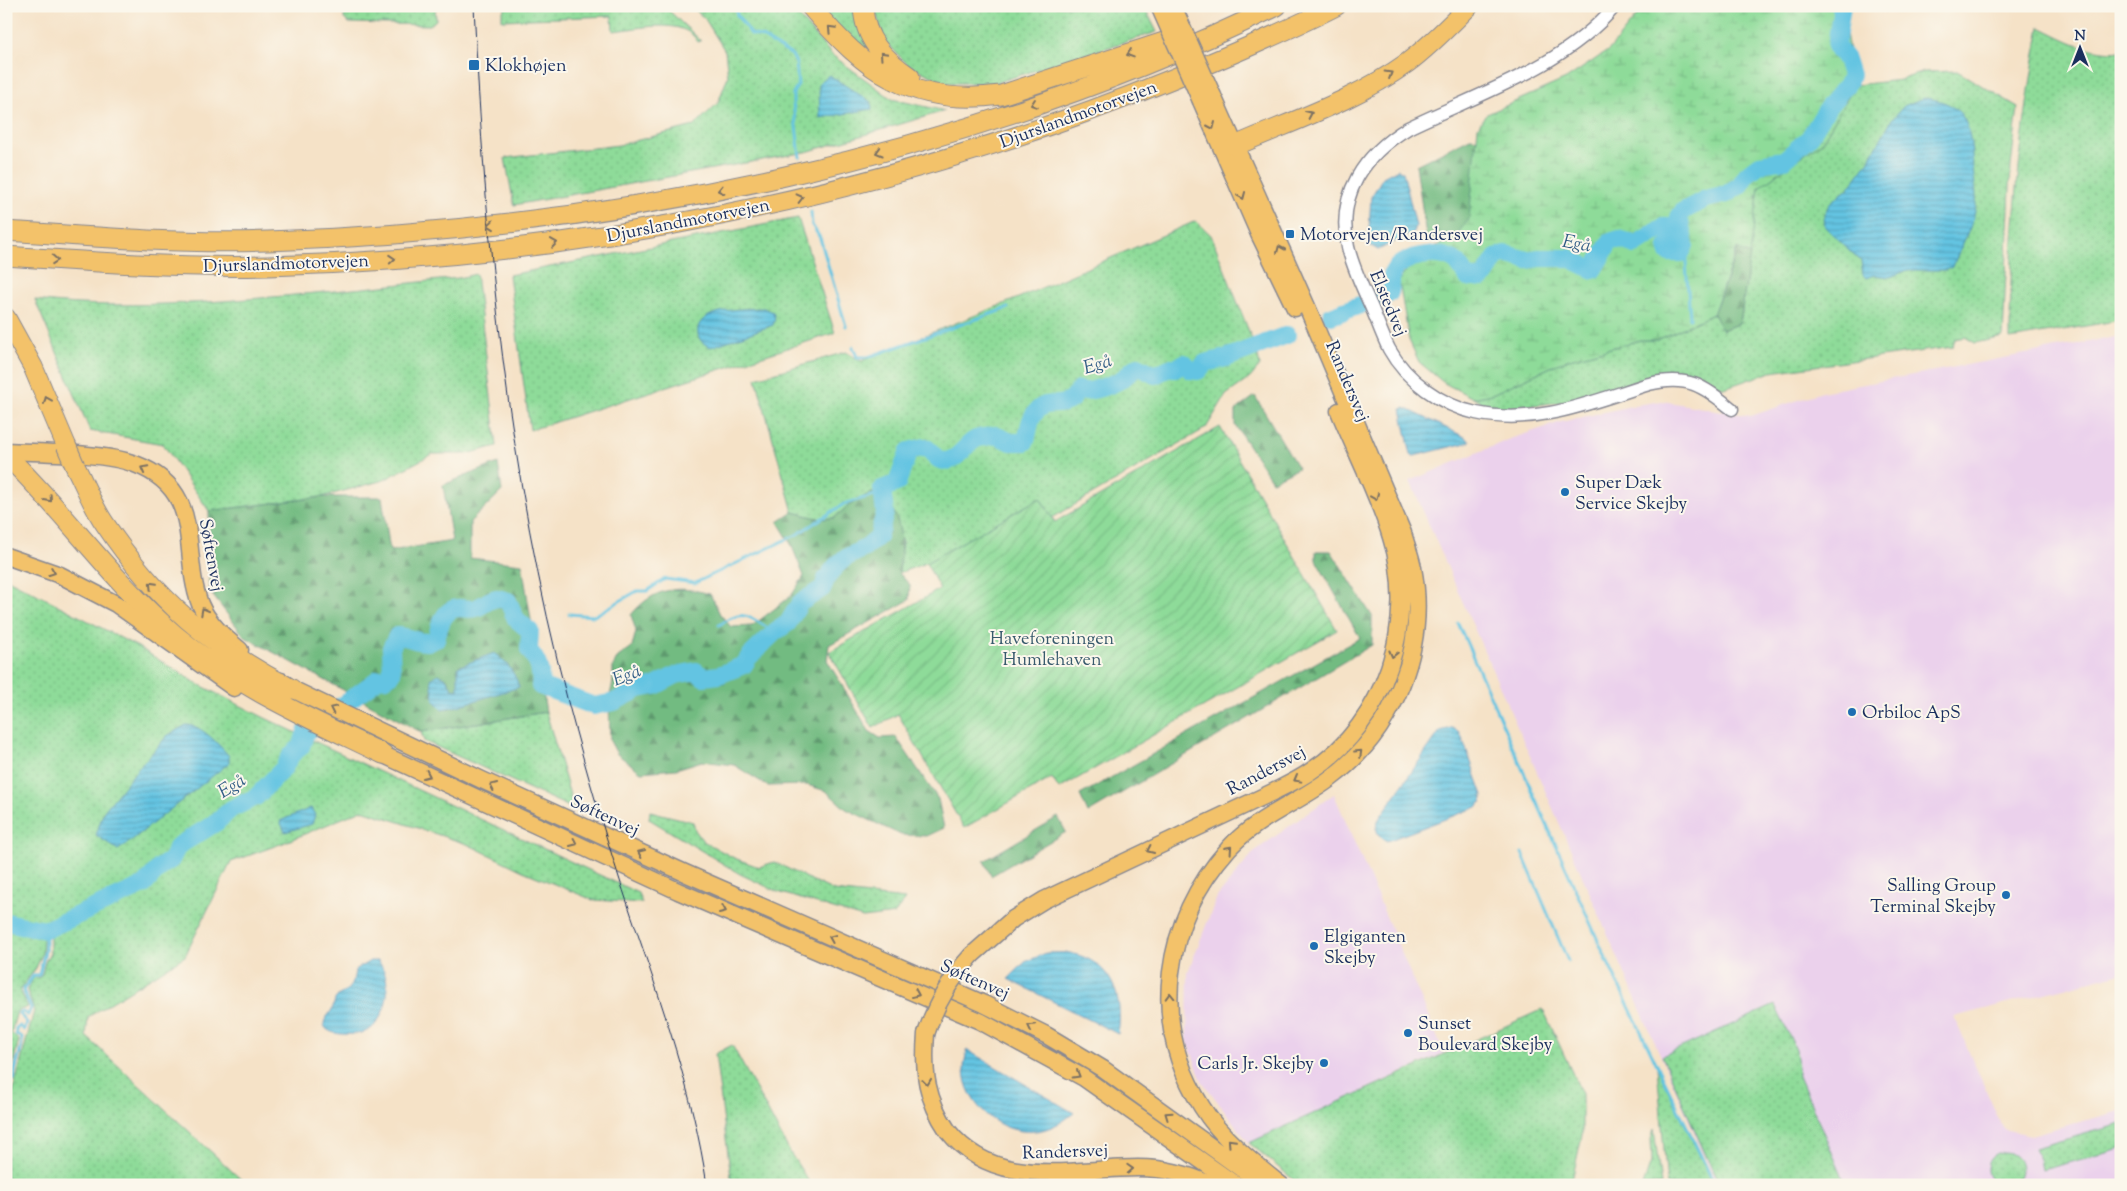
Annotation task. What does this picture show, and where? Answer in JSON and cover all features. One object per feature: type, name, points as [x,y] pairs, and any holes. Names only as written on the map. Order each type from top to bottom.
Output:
[{"type":"highway","points":[[810,6],[853,52],[880,72],[913,89],[944,97],[975,98],[1001,95],[1169,41],[1257,6]]},
{"type":"highway","points":[[863,6],[870,37],[879,52],[915,81],[944,89],[975,93],[1026,87]]},
{"type":"highway","name":"Djurslandmotorvejen","points":[[6,231],[193,241],[313,239],[420,232],[512,223],[685,197],[865,156],[959,130],[1123,72],[1277,6]]},
{"type":"highway","name":"Djurslandmotorvejen","points":[[6,256],[194,266],[345,263],[514,249],[689,222],[872,180],[1047,126],[1200,67],[1336,6]]},
{"type":"highway","points":[[1229,149],[1376,82],[1406,64],[1439,37],[1469,6]]},
{"type":"highway","points":[[6,318],[33,367],[75,466],[104,523],[143,576],[181,616],[241,660],[293,689]]},
{"type":"highway","points":[[9,456],[130,590],[174,634],[221,670],[276,706],[383,754]]},
{"type":"main road","name":"Randersvej","points":[[1159,6],[1312,318],[1403,533],[1413,567],[1417,602],[1414,641],[1403,683],[1386,717],[1364,748],[1331,778],[1255,825],[1231,846],[1208,873],[1187,908],[1174,946],[1169,994],[1173,1038],[1185,1076],[1203,1108],[1232,1144],[1281,1185]]},
{"type":"main road","name":"Randersvej","points":[[1173,6],[1206,99]]},
{"type":"main road","name":"Randersvej","points":[[1211,1185],[1192,1176],[1157,1169],[1102,1170],[1070,1175],[1038,1176],[1010,1172],[982,1161],[957,1142],[939,1118],[927,1088],[924,1060],[926,1034],[934,1009],[944,990],[972,955],[1013,918],[1044,900],[1275,791],[1312,771],[1352,734],[1366,715],[1393,659],[1401,602],[1398,564],[1391,536],[1300,316],[1259,234],[1229,149]]},
{"type":"main road","name":"Søftenvej","points":[[9,456],[118,460],[146,470],[164,482],[184,510],[189,526],[196,592],[208,618],[228,640],[293,689],[685,874],[984,1004],[1046,1034],[1104,1069],[1264,1185]]},
{"type":"main road","points":[[6,556],[60,575],[102,597],[142,621],[216,677],[276,706]]},
{"type":"main road","name":"Søftenvej","points":[[383,754],[678,891],[980,1021],[1084,1078],[1236,1185]]},
{"type":"street","name":"Elstedvej","points":[[1615,6],[1588,34],[1550,61],[1408,128],[1388,140],[1372,154],[1356,179],[1351,193],[1346,218],[1348,248],[1390,350],[1409,375],[1436,397],[1473,412],[1507,418],[1541,416],[1665,380],[1690,382],[1702,386],[1732,409]]},
{"type":"shaded area","points":[[2121,336],[2121,973],[1954,1017],[2002,1127],[2007,1130],[2031,1135],[2121,1111],[2121,1185],[1717,1185],[1410,481],[1510,439],[1561,422],[1636,405],[1662,401],[1751,416],[1822,392]]},
{"type":"shaded area","points":[[1334,794],[1444,1053],[1249,1143],[1202,1081],[1187,1040],[1188,972],[1217,897],[1255,851]]},
{"type":"green space","points":[[345,6],[435,6],[436,20],[430,25],[349,23],[344,19]]},
{"type":"green space","points":[[506,6],[664,6],[701,41],[698,42],[691,34],[682,29],[671,27],[659,26],[613,31],[612,16],[502,20],[502,13]]},
{"type":"green space","points":[[691,6],[790,6],[832,55],[892,99],[945,111],[806,152],[514,205],[505,158],[619,145],[694,126],[718,103],[728,76],[725,51],[705,19]]},
{"type":"green space","points":[[818,6],[859,6],[884,66],[844,35]]},
{"type":"green space","points":[[876,6],[1144,6],[1157,32],[995,83],[946,83],[908,65],[884,40],[876,13]]},
{"type":"green space","points":[[1645,6],[1843,6],[1855,85],[1822,142],[1759,187],[1750,255],[1737,249],[1713,314],[1657,340],[1640,340],[1566,360],[1492,394],[1473,398],[1444,383],[1419,362],[1409,340],[1399,281],[1417,255],[1454,238],[1469,219],[1478,127],[1485,115],[1566,79],[1609,50]]},
{"type":"green space","points":[[2040,27],[2089,48],[2110,52],[2121,51],[2121,320],[2010,339],[2014,221],[2027,105]]},
{"type":"green space","points":[[1957,71],[2018,107],[2011,166],[2003,337],[1975,343],[1965,337],[1955,339],[1953,347],[1771,372],[1724,388],[1684,372],[1633,382],[1571,401],[1497,409],[1473,398],[1492,394],[1566,360],[1640,340],[1657,340],[1713,314],[1722,330],[1740,323],[1759,187],[1822,142],[1855,85],[1900,80],[1923,72]]},
{"type":"green space","points":[[1470,138],[1485,139],[1468,229],[1449,245],[1426,236],[1416,165]]},
{"type":"green space","points":[[798,218],[835,333],[530,430],[509,275]]},
{"type":"green space","points":[[1196,221],[1211,235],[1257,352],[1260,366],[1250,378],[1226,395],[1206,428],[1052,518],[1040,498],[926,563],[899,573],[902,541],[848,506],[834,518],[821,519],[793,512],[756,378],[846,352],[861,361],[1016,299]]},
{"type":"green space","points":[[1738,249],[1750,255],[1740,323],[1722,330],[1713,314]]},
{"type":"green space","points":[[476,274],[497,446],[467,454],[432,454],[384,480],[322,497],[209,511],[163,444],[90,431],[35,300],[94,305],[191,303],[325,292],[459,278]]},
{"type":"green space","points":[[1255,396],[1298,468],[1272,481],[1235,425],[1235,411]]},
{"type":"green space","name":"Haveforeningen Humlehaven","points":[[1220,427],[1337,630],[1059,789],[1052,778],[964,828],[898,714],[873,728],[829,652],[940,589],[926,563],[1040,498],[1055,522]]},
{"type":"green space","points":[[498,463],[502,491],[470,522],[470,558],[522,564],[546,712],[421,732],[245,637],[210,592],[209,511],[322,497],[382,497],[390,551],[452,541],[443,485]]},
{"type":"green space","points":[[870,493],[883,495],[895,514],[901,542],[899,573],[910,585],[909,600],[829,645],[827,660],[869,731],[880,738],[896,737],[938,799],[944,828],[927,836],[901,835],[846,809],[826,791],[807,785],[768,786],[734,765],[702,761],[676,769],[641,772],[617,754],[610,741],[609,699],[613,682],[613,666],[618,657],[632,647],[636,631],[631,615],[649,599],[658,594],[677,589],[710,594],[720,614],[731,627],[752,626],[791,596],[804,576],[791,544],[778,522],[793,512],[821,519],[834,518],[848,506]]},
{"type":"green space","points":[[1316,551],[1331,551],[1372,616],[1372,645],[1088,813],[1080,795],[1360,638],[1316,560]]},
{"type":"green space","points":[[6,578],[138,647],[198,684],[265,718],[638,893],[642,903],[593,900],[523,871],[467,844],[362,810],[283,843],[231,862],[185,956],[88,1017],[86,1036],[247,1185],[6,1185],[6,1133],[15,1084],[34,1011],[27,990],[33,978],[40,977],[46,959],[50,954],[50,932],[144,888],[165,866],[174,861],[180,849],[235,810],[255,803],[294,760],[287,757],[251,797],[177,842],[169,856],[156,865],[148,878],[86,910],[44,926],[42,954],[36,968],[20,990],[28,1007],[17,1011],[11,1033],[19,1040],[9,1079],[6,1081]]},
{"type":"green space","points":[[546,712],[574,809],[424,741],[421,732]]},
{"type":"green space","points":[[650,811],[693,822],[695,830],[703,841],[734,858],[759,867],[774,862],[834,891],[905,899],[895,914],[863,918],[778,892],[740,874],[649,819]]},
{"type":"green space","points":[[1058,817],[1066,832],[991,876],[984,861]]},
{"type":"green space","points":[[1775,1005],[1796,1050],[1799,1076],[1846,1185],[1719,1185],[1662,1056]]},
{"type":"green space","points":[[1543,1009],[1582,1094],[1582,1135],[1571,1185],[1300,1185],[1249,1143]]},
{"type":"green space","points":[[732,1045],[791,1154],[811,1185],[736,1185],[731,1177],[715,1054]]},
{"type":"green space","points":[[1657,1067],[1714,1185],[1667,1185]]},
{"type":"green space","points":[[2121,1124],[2121,1149],[2042,1170],[2040,1159],[2034,1148]]},
{"type":"green space","points":[[1654,1129],[1661,1185],[1643,1185],[1652,1159],[1651,1139]]},
{"type":"green space","points":[[2004,1152],[2011,1153],[2016,1157],[2020,1162],[2020,1176],[2016,1181],[2011,1185],[2004,1186],[1997,1185],[1992,1181],[1988,1176],[1987,1169],[1988,1162],[1992,1157],[1997,1153]]},
{"type":"water","points":[[829,75],[871,102],[872,109],[820,118],[819,83]]},
{"type":"water","points":[[1923,98],[1950,105],[1959,112],[1964,120],[1971,141],[1976,190],[1976,206],[1973,218],[1953,267],[1946,270],[1908,270],[1890,277],[1875,275],[1866,278],[1863,275],[1861,261],[1825,227],[1824,214],[1831,202],[1848,189],[1868,162],[1892,119],[1904,106]]},
{"type":"water","points":[[1398,169],[1403,172],[1416,226],[1414,232],[1378,250],[1368,244],[1371,197],[1383,177]]},
{"type":"water","points":[[764,308],[773,312],[775,318],[773,325],[711,347],[699,337],[699,325],[704,319],[713,314],[724,311]]},
{"type":"water","points":[[1405,408],[1467,438],[1470,442],[1414,456],[1411,455],[1401,409]]},
{"type":"water","points":[[494,653],[510,668],[519,687],[458,706],[442,709],[434,701],[431,679],[438,674],[445,677],[453,689],[458,690],[458,667]]},
{"type":"water","points":[[186,725],[198,728],[210,736],[229,756],[229,763],[118,850],[96,835],[104,811],[167,736]]},
{"type":"water","points":[[1452,728],[1460,732],[1483,795],[1482,802],[1477,807],[1387,841],[1379,836],[1376,828],[1379,819],[1440,731]]},
{"type":"water","points":[[311,808],[315,815],[312,824],[285,832],[280,821]]},
{"type":"water","points":[[1046,953],[1070,953],[1084,957],[1105,972],[1117,994],[1119,1007],[1118,1034],[1008,979],[1025,962]]},
{"type":"water","points":[[370,961],[378,961],[386,977],[387,995],[378,1021],[368,1031],[361,1033],[338,1034],[331,1032],[326,1029],[324,1022],[336,998],[346,991],[353,980],[355,970]]},
{"type":"water","points":[[967,1050],[1074,1113],[1056,1125],[1035,1131],[1022,1131],[997,1123],[978,1105],[966,1082],[964,1069]]},
{"type":"waterway","points":[[735,6],[737,15],[751,34],[762,37],[792,55],[796,63],[798,85],[793,93],[793,103],[800,157]]},
{"type":"waterway","name":"Egå","points":[[1331,316],[1389,294],[1392,274],[1398,266],[1412,258],[1421,256],[1439,255],[1454,260],[1468,278],[1483,278],[1496,258],[1505,254],[1527,260],[1569,258],[1593,270],[1610,242],[1619,239],[1635,245],[1663,227],[1668,227],[1675,236],[1667,247],[1669,253],[1681,253],[1685,245],[1679,217],[1683,211],[1706,199],[1727,194],[1740,185],[1747,174],[1760,164],[1784,160],[1809,138],[1828,107],[1848,83],[1851,75],[1846,59],[1836,46],[1842,6]]},
{"type":"waterway","points":[[811,212],[812,225],[820,238],[846,326]]},
{"type":"waterway","points":[[1685,249],[1690,318]]},
{"type":"waterway","points":[[853,347],[857,357],[868,357],[1008,308]]},
{"type":"waterway","name":"Egå","points":[[6,922],[45,930],[144,885],[160,867],[171,860],[178,846],[217,822],[231,809],[256,797],[283,769],[292,754],[301,747],[306,732],[378,679],[386,678],[392,674],[391,648],[397,636],[422,642],[436,639],[443,619],[446,614],[454,609],[474,609],[497,598],[508,601],[516,619],[530,631],[529,650],[539,666],[540,686],[594,706],[614,702],[639,689],[655,686],[676,675],[696,671],[703,677],[719,675],[744,665],[749,657],[775,632],[788,623],[800,603],[823,588],[826,579],[836,566],[845,558],[865,548],[878,537],[885,513],[882,489],[897,483],[909,451],[925,447],[938,459],[945,461],[955,457],[978,438],[995,435],[1011,442],[1025,442],[1031,419],[1041,407],[1069,401],[1079,390],[1088,391],[1101,388],[1122,379],[1138,366],[1155,375],[1169,368],[1175,369],[1184,363],[1191,370],[1198,371],[1205,363],[1226,358],[1287,335]]},
{"type":"waterway","points":[[569,614],[594,616],[637,591],[647,591],[665,579],[695,583],[796,535],[844,504],[882,493]]},
{"type":"waterway","points":[[719,625],[736,617],[748,616],[775,632]]},
{"type":"waterway","points":[[1458,623],[1607,961],[1715,1185]]},
{"type":"waterway","points":[[1522,853],[1568,961]]},
{"type":"waterway","points":[[6,1084],[14,1079],[21,1048],[22,1037],[16,1034],[16,1028],[20,1026],[24,1030],[27,1023],[19,1013],[24,1012],[28,1015],[31,1008],[23,990],[34,975],[39,975],[45,951],[45,930]]},
{"type":"waterway","points":[[6,1092],[8,1091],[11,1099],[6,1107]]},
{"type":"tram line","points":[[474,6],[485,182],[493,269],[515,444],[530,530],[547,616],[575,729],[615,864],[676,1049],[694,1116],[707,1185]]},
{"type":"place","name":"Klokhøjen","points":[[474,65]]},
{"type":"place","name":"Motorvejen/Randersvej","points":[[1290,234]]},
{"type":"place","name":"Super Dæk Service Skejby","points":[[1565,492]]},
{"type":"place","name":"Orbiloc ApS","points":[[1852,712]]},
{"type":"place","name":"Salling Group Terminal Skejby","points":[[2006,895]]},
{"type":"place","name":"Elgiganten Skejby","points":[[1314,946]]},
{"type":"place","name":"Sunset Boulevard Skejby","points":[[1408,1033]]},
{"type":"place","name":"Carls Jr. Skejby","points":[[1324,1063]]}]
